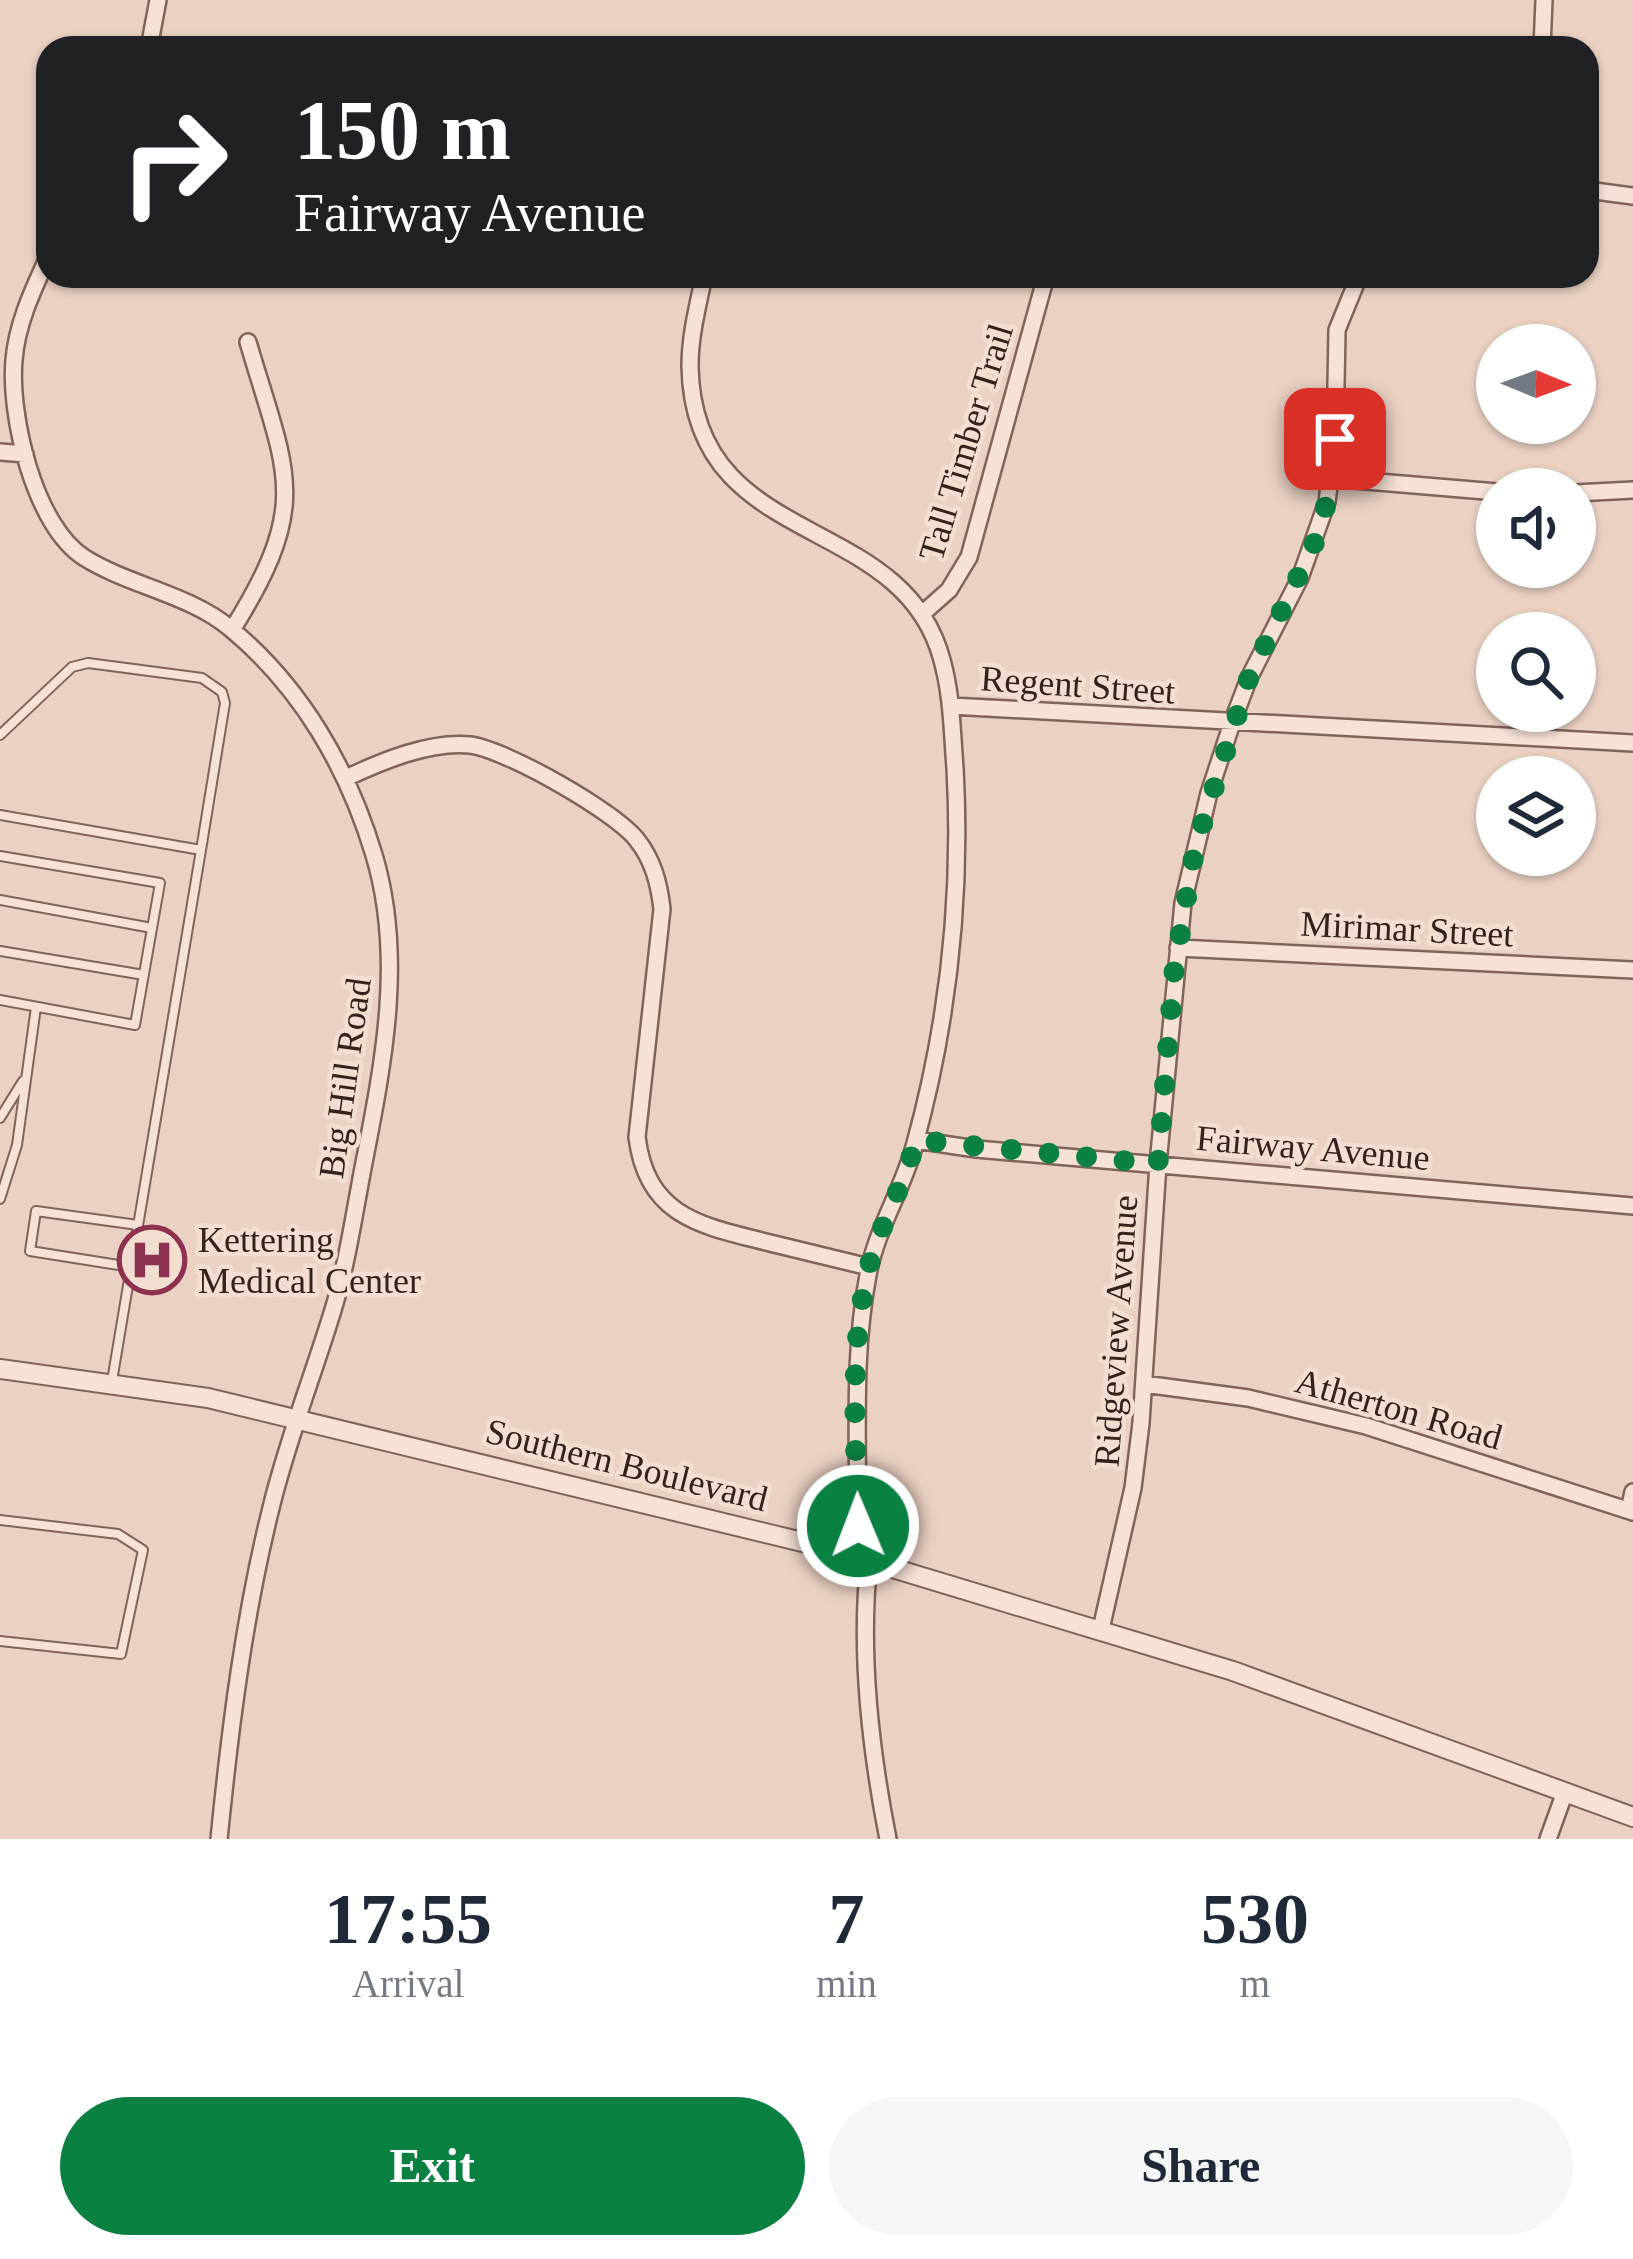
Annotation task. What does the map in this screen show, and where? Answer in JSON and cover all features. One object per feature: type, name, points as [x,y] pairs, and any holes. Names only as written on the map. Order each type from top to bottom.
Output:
[{"type":"street","points":[[151,36],[158,0]]},
{"type":"street","points":[[1542,36],[1544,0]]},
{"type":"street","points":[[1599,192],[1633,196]]},
{"type":"street","name":"Big Hill Road","points":[[36,285],[14,361],[16,412],[25,454],[50,517],[73,549],[232,630],[285,682],[346,778],[376,861],[391,960],[390,1005],[376,1100],[339,1285],[271,1508],[251,1603],[219,1839]]},
{"type":"street","points":[[702,288],[690,366],[697,417],[714,456],[728,476],[765,508],[867,561],[892,581],[922,614],[941,654],[952,706],[957,896],[940,1024],[916,1140],[869,1267],[857,1369],[868,1688],[888,1839]]},
{"type":"street","name":"Tall Timber Trail","points":[[922,614],[949,590],[969,557],[1043,288]]},
{"type":"street","name":"Ridgeview Avenue","points":[[1101,1629],[1132,1488],[1178,948],[1195,848],[1249,678],[1314,544],[1331,478],[1337,330],[1354,288]]},
{"type":"street","points":[[232,630],[268,570],[285,512],[280,442],[248,342]]},
{"type":"street","points":[[0,452],[25,454]]},
{"type":"street","points":[[1331,478],[1476,490]]},
{"type":"street","points":[[1596,492],[1633,490]]},
{"type":"street","name":"Regent Street","points":[[952,706],[1633,743]]},
{"type":"street","points":[[346,778],[434,748],[481,747],[513,759],[600,808],[636,838],[659,884],[662,921],[638,1137],[646,1174],[665,1202],[696,1223],[869,1267]]},
{"type":"street","name":"Mirimar Street","points":[[1178,948],[1633,970]]},
{"type":"street","name":"Fairway Avenue","points":[[916,1140],[1633,1206]]},
{"type":"street","name":"Southern Boulevard","points":[[0,1369],[208,1398],[299,1418],[863,1559],[1101,1629],[1395,1727],[1633,1817]]},
{"type":"street","name":"Atherton Road","points":[[1144,1384],[1307,1411],[1631,1511]]},
{"type":"street","points":[[1631,1511],[1633,1492]]},
{"type":"street","points":[[1548,1839],[1564,1792]]},
{"type":"lane","points":[[0,735],[72,668],[88,663],[202,679],[216,686],[225,703],[111,1383]]},
{"type":"lane","points":[[0,815],[201,850]]},
{"type":"lane","points":[[0,856],[160,883],[135,1025],[0,1000]]},
{"type":"lane","points":[[0,900],[152,928]]},
{"type":"lane","points":[[0,951],[144,975]]},
{"type":"lane","points":[[0,1199],[17,1145],[36,1006]]},
{"type":"lane","points":[[0,1118],[24,1080]]},
{"type":"lane","points":[[131,1267],[30,1251],[37,1210],[138,1225]]},
{"type":"lane","points":[[0,1520],[118,1534],[143,1550],[121,1654],[0,1641]]},
{"type":"place","name":"Kettering Medical Center","points":[[152,1260]]},
{"type":"route","points":[[858,1526],[857,1369],[869,1267],[916,1140],[1158,1164],[1174,972],[1195,848],[1249,678],[1314,544],[1327,502],[1335,439]]}]
